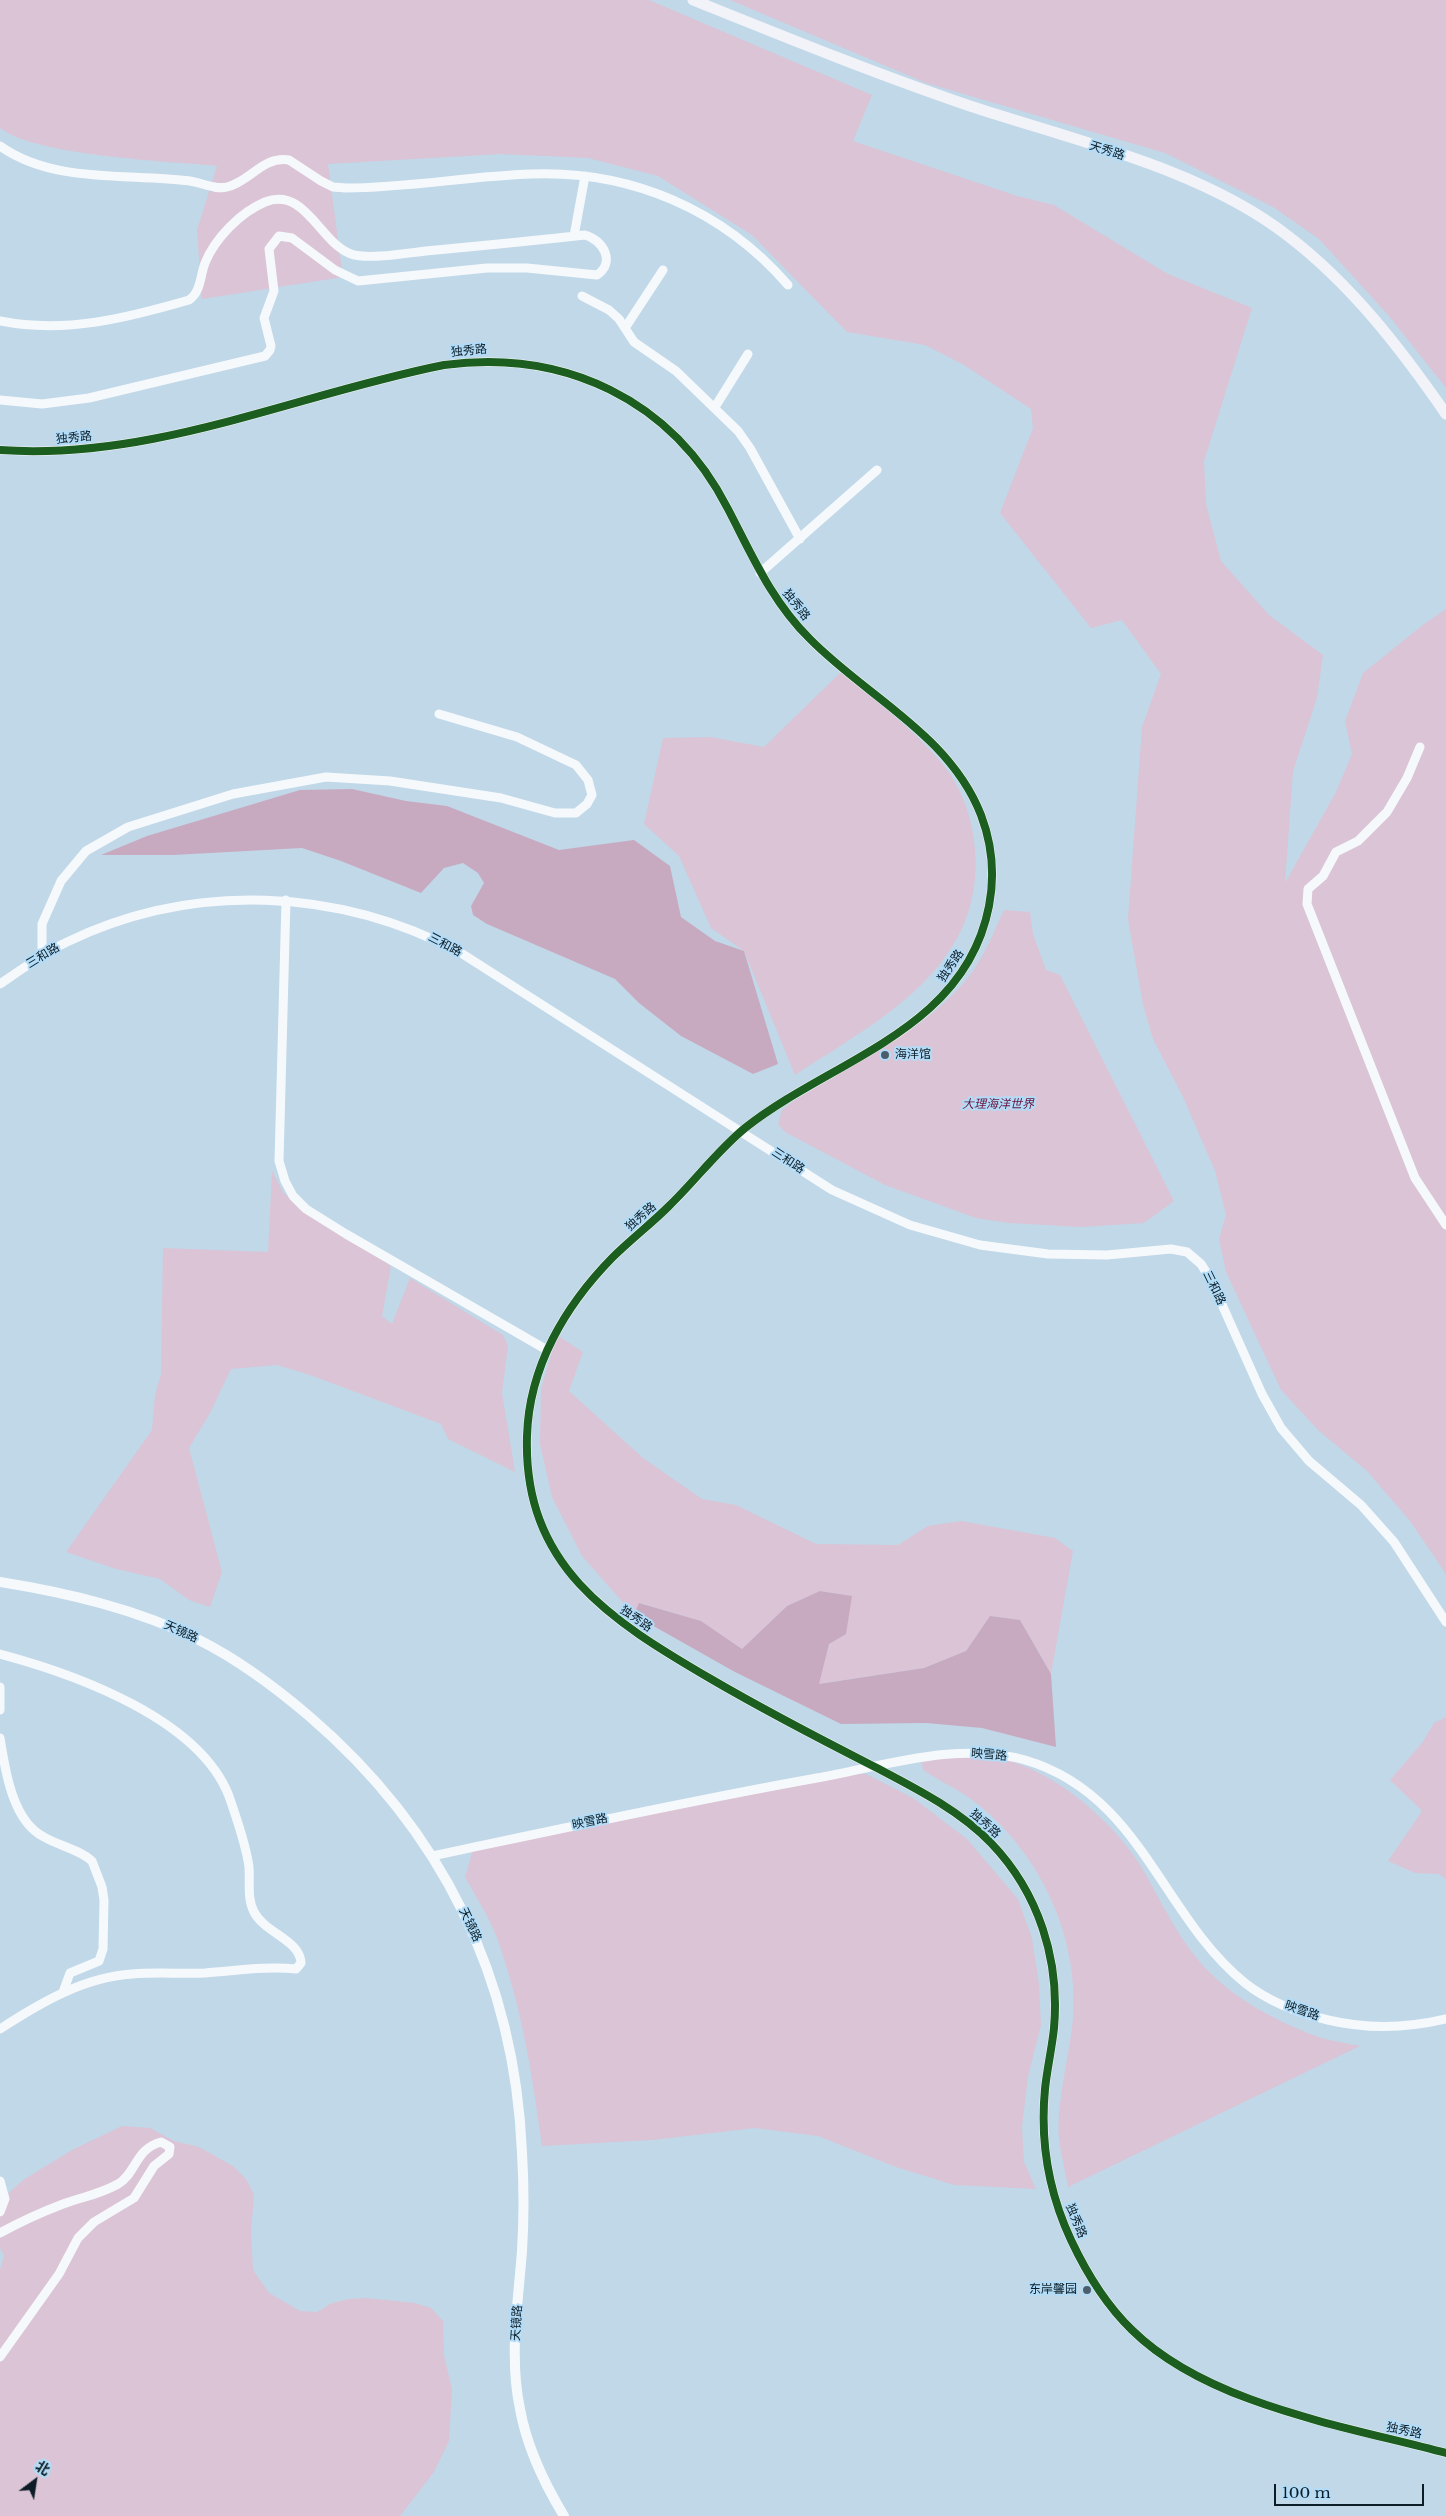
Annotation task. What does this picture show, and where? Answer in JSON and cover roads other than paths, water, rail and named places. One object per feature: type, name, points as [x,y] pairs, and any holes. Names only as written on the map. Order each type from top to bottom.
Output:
[{"type":"main road","name":"天秀路","points":[[693,0],[876,74],[1172,172],[1230,199],[1288,236],[1337,280],[1386,330],[1446,414]]},
{"type":"street","points":[[0,146],[22,160],[71,172],[190,181],[219,187],[232,185],[263,165],[280,159],[289,160],[333,187],[346,188],[529,174],[608,178],[636,186],[700,214],[748,244],[788,286]]},
{"type":"street","points":[[574,236],[585,176]]},
{"type":"street","points":[[0,321],[52,326],[97,323],[189,300],[197,292],[205,264],[218,241],[236,222],[253,209],[270,200],[283,200],[296,205],[310,216],[337,245],[352,254],[391,255],[574,236],[591,237],[600,244],[607,256],[607,262],[597,275],[527,268],[487,268],[366,281],[345,275],[292,238],[279,236],[269,250],[274,290],[264,315],[271,346],[269,353],[265,356],[89,398],[42,404],[0,400]]},
{"type":"street","points":[[625,328],[663,270]]},
{"type":"street","points":[[582,296],[609,310],[625,328],[634,342],[676,371],[738,430],[750,448],[800,539]]},
{"type":"street","points":[[715,407],[748,354]]},
{"type":"street","name":"独秀路","points":[[0,450],[46,452],[110,446],[249,416],[444,365],[498,361],[532,364],[569,372],[606,387],[637,405],[667,429],[710,477],[760,573],[782,607],[804,634],[926,738],[959,774],[970,792],[985,826],[991,852],[992,882],[988,914],[977,946],[962,973],[940,1000],[899,1032],[741,1131],[675,1201],[598,1273],[569,1310],[547,1350],[537,1374],[529,1408],[526,1445],[528,1475],[541,1527],[571,1578],[604,1610],[667,1653],[740,1696],[875,1767],[940,1804],[978,1830],[1009,1865],[1032,1902],[1047,1941],[1055,1987],[1054,2021],[1043,2114],[1045,2149],[1052,2188],[1076,2249],[1097,2286],[1124,2323],[1145,2342],[1170,2359],[1237,2393],[1338,2427],[1446,2452]]},
{"type":"street","points":[[760,573],[876,470]]},
{"type":"street","points":[[42,956],[42,924],[61,882],[86,851],[128,827],[233,794],[326,777],[390,781],[501,798],[555,813],[576,813],[587,804],[592,795],[588,780],[576,765],[517,737],[439,714]]},
{"type":"street","points":[[1420,747],[1408,778],[1387,812],[1358,841],[1336,852],[1323,876],[1308,889],[1307,904],[1415,1178],[1446,1224]]},
{"type":"street","name":"三和路","points":[[0,984],[67,942],[107,925],[153,911],[207,902],[263,899],[286,900],[354,911],[428,935],[496,974],[559,1017],[832,1190],[910,1225],[980,1245],[1048,1254],[1107,1255],[1171,1249],[1187,1252],[1201,1264],[1211,1280],[1262,1394],[1281,1428],[1308,1461],[1361,1505],[1394,1542],[1446,1622]]},
{"type":"street","points":[[286,900],[279,1161],[285,1181],[293,1196],[306,1209],[346,1234],[547,1350]]},
{"type":"street","name":"天镜路","points":[[0,1582],[56,1592],[135,1613],[187,1634],[229,1656],[295,1704],[348,1753],[394,1803],[432,1856],[452,1888],[480,1947],[499,2000],[509,2043],[520,2121],[524,2196],[515,2337],[517,2391],[524,2428],[536,2462],[564,2516]]},
{"type":"street","points":[[0,1654],[101,1688],[171,1729],[201,1754],[220,1778],[230,1799],[249,1866],[254,1911],[265,1927],[294,1947],[301,1959],[301,1963],[296,1969],[256,1968],[204,1973],[131,1974],[62,1992],[0,2029]]},
{"type":"street","points":[[0,1687],[0,1710]]},
{"type":"street","points":[[0,1738],[9,1786],[20,1812],[33,1830],[42,1837],[92,1861],[102,1887],[104,1939],[101,1957],[94,1963],[70,1973],[62,1992]]},
{"type":"street","name":"映雪路","points":[[432,1856],[700,1799],[940,1755],[970,1753],[1004,1756],[1048,1768],[1081,1788],[1110,1812],[1150,1861],[1205,1941],[1235,1974],[1257,1991],[1301,2013],[1348,2024],[1388,2026],[1446,2019]]},
{"type":"street","points":[[0,2233],[64,2204],[91,2196],[118,2184],[124,2180],[142,2154],[155,2144],[161,2142],[170,2147],[169,2154],[154,2166],[134,2198],[94,2222],[78,2238],[59,2274],[0,2357]]},
{"type":"street","points":[[0,2181],[5,2199],[0,2212]]},
{"type":"place","name":"海洋馆","points":[[885,1055]]},
{"type":"place","name":"东岸馨园","points":[[1087,2290]]},
{"type":"park label","name":"大理海洋世界","points":[[998,1105]]}]
